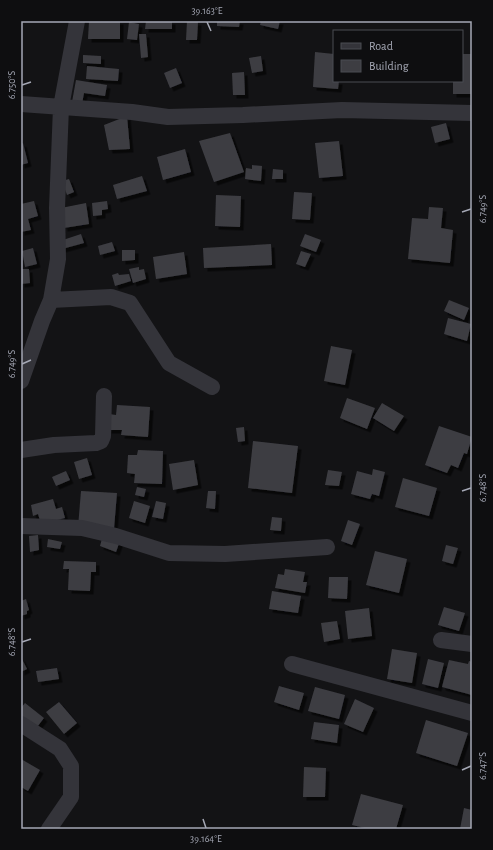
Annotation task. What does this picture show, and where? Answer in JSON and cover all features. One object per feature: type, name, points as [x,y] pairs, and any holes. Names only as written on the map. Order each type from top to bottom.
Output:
[{"type":"street","points":[[21,381],[51,300],[58,258],[57,208],[61,107],[77,21]]},
{"type":"street","points":[[21,104],[132,112],[168,117],[342,110],[472,114]]},
{"type":"street","points":[[51,300],[111,297],[130,303],[169,363],[212,386]]},
{"type":"street","points":[[21,450],[54,445],[96,443],[100,441],[103,436],[104,396]]},
{"type":"street","points":[[21,526],[82,528],[116,536],[169,553],[225,554],[327,547]]},
{"type":"street","points":[[441,640],[472,644]]},
{"type":"street","points":[[292,664],[472,713]]},
{"type":"street","points":[[21,724],[60,749],[71,766],[71,797],[49,829]]},
{"type":"building","points":[[89,21],[120,21],[120,39],[88,39]]},
{"type":"building","points":[[146,21],[172,21],[172,29],[145,29]]},
{"type":"building","points":[[187,21],[198,22],[197,40],[186,40]]},
{"type":"building","points":[[217,21],[240,21],[239,27],[217,26]]},
{"type":"building","points":[[261,21],[280,21],[278,29],[260,25]]},
{"type":"building","points":[[129,22],[139,24],[137,40],[127,39]]},
{"type":"building","points":[[139,34],[146,34],[148,57],[141,58]]},
{"type":"building","points":[[315,52],[333,54],[333,82],[339,82],[338,89],[313,87]]},
{"type":"building","points":[[463,54],[472,54],[472,94],[453,94],[453,82],[463,82]]},
{"type":"building","points":[[83,55],[101,56],[101,64],[83,63]]},
{"type":"building","points":[[261,56],[263,71],[252,73],[249,58]]},
{"type":"building","points":[[87,66],[119,69],[118,81],[86,79]]},
{"type":"building","points":[[176,68],[182,83],[170,88],[164,73]]},
{"type":"building","points":[[244,72],[245,95],[233,95],[232,73]]},
{"type":"building","points":[[76,80],[107,85],[105,96],[84,93],[82,104],[72,102]]},
{"type":"building","points":[[127,116],[130,149],[109,150],[104,125]]},
{"type":"building","points":[[446,123],[450,139],[435,143],[431,127]]},
{"type":"building","points":[[230,133],[244,172],[214,182],[199,141]]},
{"type":"building","points":[[339,141],[343,176],[319,178],[315,143]]},
{"type":"building","points":[[23,143],[28,163],[21,165],[21,144]]},
{"type":"building","points":[[185,149],[191,172],[163,180],[157,157]]},
{"type":"building","points":[[252,165],[262,166],[261,181],[245,179],[246,168],[252,169]]},
{"type":"building","points":[[273,169],[283,170],[283,179],[272,179]]},
{"type":"building","points":[[142,176],[147,191],[117,199],[113,185]]},
{"type":"building","points":[[69,179],[74,192],[67,195],[62,181]]},
{"type":"building","points":[[294,192],[312,193],[310,220],[292,219]]},
{"type":"building","points":[[216,195],[241,196],[240,227],[215,226]]},
{"type":"building","points":[[34,201],[38,216],[28,219],[31,230],[21,232],[21,204]]},
{"type":"building","points":[[107,201],[108,209],[102,210],[102,215],[93,216],[92,203]]},
{"type":"building","points":[[86,203],[89,224],[64,228],[61,208]]},
{"type":"building","points":[[429,207],[443,208],[441,228],[453,230],[450,263],[408,259],[412,218],[428,219]]},
{"type":"building","points":[[81,234],[84,243],[62,249],[60,241]]},
{"type":"building","points":[[305,234],[321,240],[316,252],[300,246]]},
{"type":"building","points":[[112,242],[115,251],[100,255],[98,246]]},
{"type":"building","points":[[271,244],[272,265],[204,268],[203,248]]},
{"type":"building","points":[[33,248],[37,264],[25,267],[22,251]]},
{"type":"building","points":[[122,250],[135,250],[135,260],[122,261]]},
{"type":"building","points":[[301,251],[311,254],[305,267],[296,264]]},
{"type":"building","points":[[184,252],[187,274],[156,279],[153,257]]},
{"type":"building","points":[[139,267],[139,270],[144,269],[146,279],[133,283],[129,269]]},
{"type":"building","points":[[21,269],[29,269],[30,283],[21,284]]},
{"type":"building","points":[[118,273],[119,275],[129,274],[131,281],[115,286],[112,275]]},
{"type":"building","points":[[449,300],[469,308],[464,320],[444,311]]},
{"type":"building","points":[[448,318],[471,324],[467,341],[444,334]]},
{"type":"building","points":[[331,346],[352,350],[345,385],[324,381]]},
{"type":"building","points":[[347,398],[375,408],[367,429],[340,418]]},
{"type":"building","points":[[382,403],[404,416],[394,431],[373,418]]},
{"type":"building","points":[[117,405],[150,407],[148,437],[121,435],[122,430],[108,430],[109,414],[116,415]]},
{"type":"building","points":[[439,426],[472,437],[467,454],[464,453],[458,468],[451,465],[447,473],[425,465]]},
{"type":"building","points":[[244,427],[245,441],[238,442],[236,428]]},
{"type":"building","points":[[253,441],[298,446],[292,493],[248,488]]},
{"type":"building","points":[[138,450],[163,451],[162,484],[134,483],[135,474],[127,473],[128,455],[137,455]]},
{"type":"building","points":[[87,458],[92,475],[79,479],[74,462]]},
{"type":"building","points":[[194,460],[198,485],[173,490],[169,464]]},
{"type":"building","points":[[373,469],[385,472],[379,496],[372,494],[370,499],[351,494],[357,471],[372,475]]},
{"type":"building","points":[[328,470],[342,472],[339,486],[325,485]]},
{"type":"building","points":[[66,471],[70,480],[56,486],[52,477]]},
{"type":"building","points":[[403,478],[437,488],[429,516],[395,507]]},
{"type":"building","points":[[137,487],[146,489],[144,497],[135,495]]},
{"type":"building","points":[[81,491],[117,493],[114,529],[78,527]]},
{"type":"building","points":[[208,491],[216,491],[215,509],[206,508]]},
{"type":"building","points":[[53,499],[56,509],[62,507],[65,518],[41,524],[38,514],[33,516],[31,505]]},
{"type":"building","points":[[134,501],[150,506],[145,523],[129,518]]},
{"type":"building","points":[[156,501],[166,503],[163,519],[152,517]]},
{"type":"building","points":[[272,517],[282,518],[281,531],[270,530]]},
{"type":"building","points":[[348,520],[360,524],[352,545],[341,541]]},
{"type":"building","points":[[38,535],[39,550],[30,552],[29,536]]},
{"type":"building","points":[[103,535],[120,541],[116,552],[100,546]]},
{"type":"building","points":[[48,539],[62,542],[60,549],[47,547]]},
{"type":"building","points":[[446,545],[458,548],[453,564],[442,561]]},
{"type":"building","points":[[375,551],[407,559],[399,593],[366,585]]},
{"type":"building","points":[[64,561],[96,562],[96,572],[91,572],[90,591],[68,590],[69,569],[63,569]]},
{"type":"building","points":[[285,569],[305,572],[303,582],[307,582],[305,593],[275,588],[278,574],[284,575]]},
{"type":"building","points":[[329,577],[348,577],[347,599],[328,598]]},
{"type":"building","points":[[272,591],[301,596],[298,613],[269,609]]},
{"type":"building","points":[[26,599],[29,610],[27,611],[27,614],[21,616],[21,601]]},
{"type":"building","points":[[444,607],[465,613],[459,631],[438,625]]},
{"type":"building","points":[[369,608],[372,636],[348,639],[345,611]]},
{"type":"building","points":[[337,621],[340,639],[324,642],[321,623]]},
{"type":"building","points":[[392,649],[417,653],[412,683],[387,679]]},
{"type":"building","points":[[21,657],[27,669],[21,672]]},
{"type":"building","points":[[428,659],[444,663],[438,688],[422,684]]},
{"type":"building","points":[[449,660],[468,664],[469,661],[472,662],[472,695],[442,687]]},
{"type":"building","points":[[57,668],[59,679],[38,682],[36,671]]},
{"type":"building","points":[[279,686],[304,693],[299,710],[274,702]]},
{"type":"building","points":[[315,687],[345,695],[339,719],[308,711]]},
{"type":"building","points":[[355,699],[374,708],[363,732],[344,724]]},
{"type":"building","points":[[59,702],[77,723],[64,734],[46,712]]},
{"type":"building","points":[[25,703],[44,718],[34,731],[21,721],[21,708]]},
{"type":"building","points":[[426,720],[468,733],[457,766],[416,753]]},
{"type":"building","points":[[314,722],[339,725],[337,743],[311,739]]},
{"type":"building","points":[[21,759],[40,770],[28,791],[21,787]]},
{"type":"building","points":[[304,767],[326,768],[325,797],[303,797]]},
{"type":"building","points":[[361,794],[403,805],[396,829],[369,829],[352,825]]},
{"type":"building","points":[[464,808],[472,810],[472,829],[460,829]]}]
